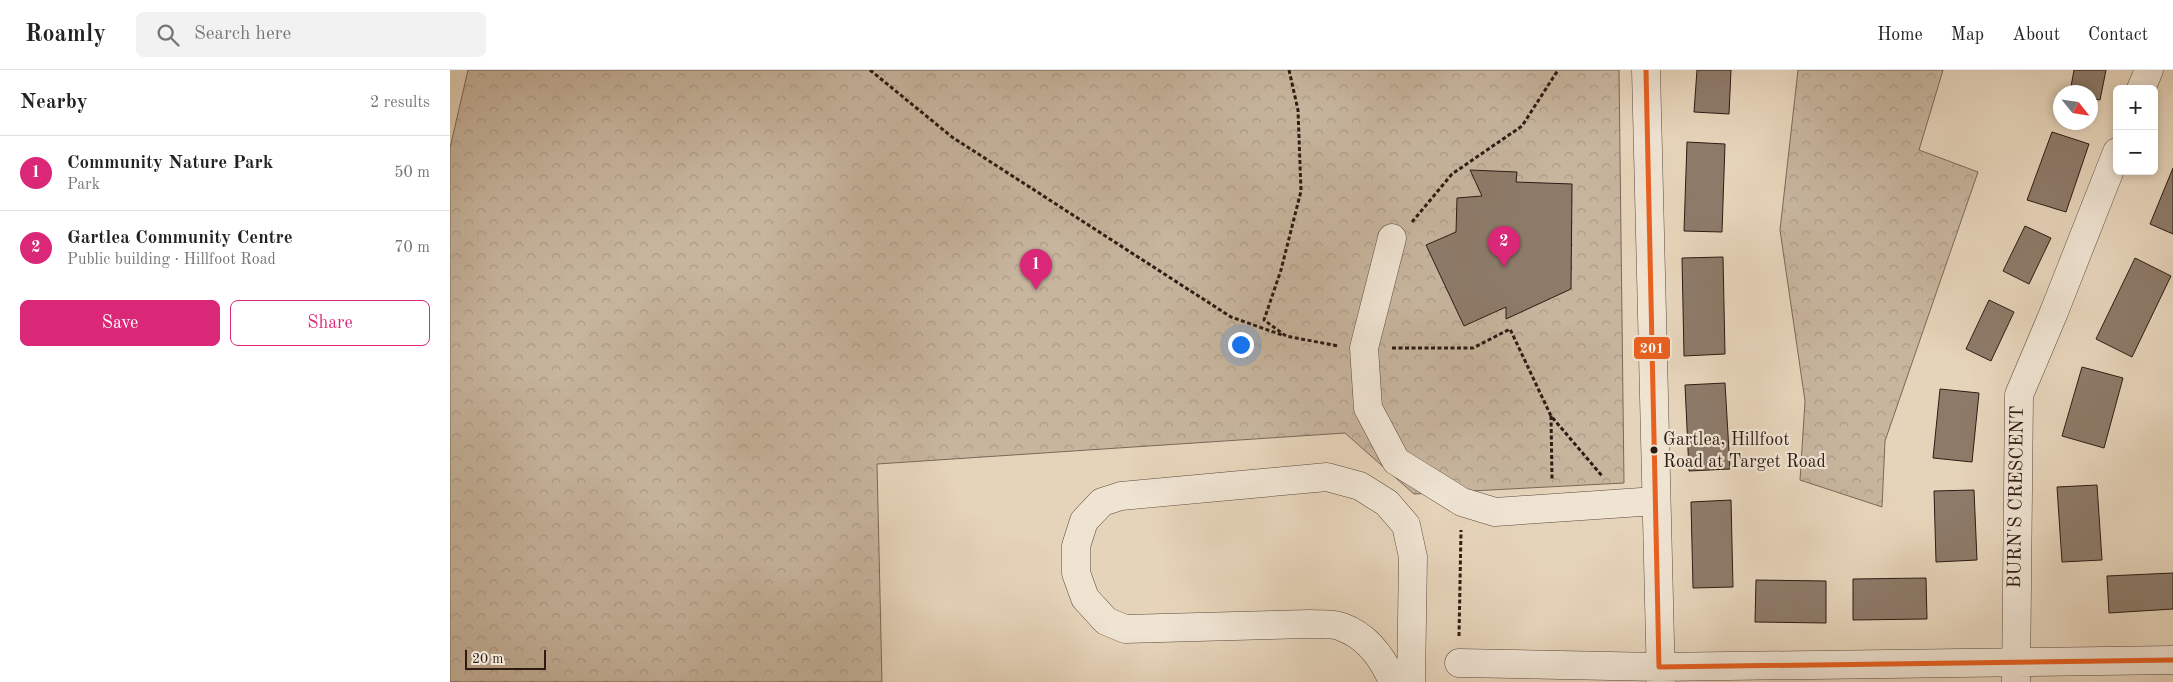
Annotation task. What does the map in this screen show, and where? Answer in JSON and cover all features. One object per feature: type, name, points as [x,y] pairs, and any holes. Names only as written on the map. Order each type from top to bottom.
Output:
[{"type":"street","points":[[1646,70],[1660,674]]},
{"type":"street","points":[[2143,85],[2149,70]]},
{"type":"street","name":"BURN'S CRESCENT","points":[[2016,672],[2018,396],[2054,312],[2113,162]]},
{"type":"street","points":[[1392,238],[1364,348],[1368,408],[1396,461],[1462,502],[1496,512],[1656,501]]},
{"type":"street","points":[[1393,682],[1387,667],[1366,639],[1340,626],[1310,624],[1125,629],[1106,621],[1085,598],[1076,573],[1076,546],[1084,522],[1102,502],[1121,496],[1327,478],[1360,486],[1388,503],[1406,525],[1413,557],[1411,682]]},
{"type":"street","points":[[1459,663],[1660,674],[2016,672],[2173,660]]},
{"type":"path","points":[[870,70],[952,137],[1231,317],[1286,336],[1340,347],[1473,348],[1510,329],[1551,416],[1625,503]]},
{"type":"path","points":[[1286,336],[1264,320],[1281,270],[1301,190],[1298,110],[1289,70]]},
{"type":"path","points":[[1392,238],[1402,233],[1452,174],[1522,126],[1558,70]]},
{"type":"path","points":[[1551,416],[1552,508]]},
{"type":"path","points":[[1459,663],[1462,502]]},
{"type":"green space","points":[[468,70],[1619,70],[1624,483],[1414,494],[1345,433],[877,464],[882,682],[450,682],[450,148]]},
{"type":"green space","points":[[1798,70],[1943,70],[1919,150],[1978,172],[1885,441],[1882,507],[1800,480],[1805,401],[1780,230]]},
{"type":"building","points":[[1697,70],[1731,70],[1729,114],[1694,112]]},
{"type":"building","points":[[2074,70],[2106,70],[2100,100],[2098,100],[2098,85],[2071,85]]},
{"type":"building","points":[[2052,132],[2089,144],[2066,212],[2027,200]]},
{"type":"building","points":[[1687,142],[1725,144],[1722,232],[1684,231]]},
{"type":"building","points":[[2173,168],[2173,234],[2150,224]]},
{"type":"building","points":[[1470,170],[1517,172],[1516,182],[1572,184],[1571,289],[1506,319],[1506,307],[1464,326],[1426,245],[1456,232],[1457,198],[1482,196]]},
{"type":"building","points":[[2025,226],[2051,238],[2029,284],[2003,271]]},
{"type":"building","points":[[1723,257],[1725,354],[1684,356],[1682,258]]},
{"type":"building","points":[[2135,258],[2171,276],[2132,357],[2096,339]]},
{"type":"building","points":[[1989,300],[2014,312],[1991,361],[1966,349]]},
{"type":"building","points":[[2082,367],[2123,378],[2104,448],[2062,436]]},
{"type":"building","points":[[1725,383],[1730,469],[1689,471],[1685,385]]},
{"type":"building","points":[[1940,389],[1979,393],[1972,462],[1933,458]]},
{"type":"building","points":[[2097,485],[2102,560],[2062,562],[2057,487]]},
{"type":"building","points":[[1974,490],[1977,560],[1936,562],[1934,491]]},
{"type":"building","points":[[1731,500],[1733,587],[1693,588],[1691,502]]},
{"type":"building","points":[[2173,573],[2173,609],[2109,613],[2107,576]]},
{"type":"building","points":[[1926,578],[1927,619],[1853,620],[1853,579]]},
{"type":"building","points":[[1756,580],[1826,581],[1826,623],[1755,622]]},
{"type":"transit line","name":"201","points":[[1646,70],[1659,667],[2173,660]]},
{"type":"place","name":"Gartlea Community Centre","points":[[1504,267]]},
{"type":"place","name":"Community Nature Park","points":[[1036,290]]},
{"type":"place","name":"Gartlea, Hillfoot Road at Target Road","points":[[1654,450]]}]
